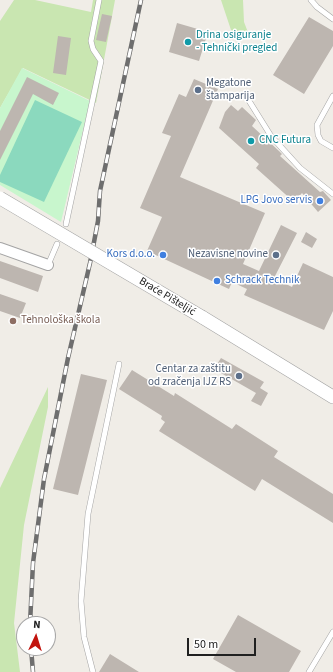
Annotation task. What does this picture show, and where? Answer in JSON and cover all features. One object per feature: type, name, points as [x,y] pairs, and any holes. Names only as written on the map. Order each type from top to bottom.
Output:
[{"type":"street","name":"Braće Pišteljić","points":[[0,198],[202,317],[333,397]]},
{"type":"street","points":[[0,248],[48,264]]},
{"type":"lane","points":[[66,224],[101,61],[93,49],[91,41],[99,0]]},
{"type":"lane","points":[[311,0],[317,7],[333,19]]},
{"type":"lane","points":[[246,96],[271,136],[300,168],[333,194]]},
{"type":"lane","points":[[333,96],[317,124],[318,135],[321,141],[333,148]]},
{"type":"lane","points":[[48,264],[57,244]]},
{"type":"lane","points":[[93,672],[84,637],[81,601],[88,514],[119,364]]},
{"type":"lane","points":[[309,672],[333,632]]},
{"type":"green space","points":[[14,0],[35,0],[91,12],[93,0],[115,0],[96,103],[23,68],[0,108],[0,21]]},
{"type":"green space","points":[[221,0],[243,0],[244,22],[249,35],[234,39]]},
{"type":"green space","points":[[22,68],[90,101],[61,222],[0,185],[0,108]]},
{"type":"green space","points":[[35,100],[82,122],[44,202],[0,182],[0,175]]},
{"type":"green space","points":[[48,387],[48,407],[24,525],[14,623],[16,656],[18,656],[20,672],[0,672],[0,488]]},
{"type":"building","points":[[102,14],[112,16],[106,42],[96,40]]},
{"type":"building","points":[[309,17],[333,31],[333,46],[304,94],[273,75]]},
{"type":"building","name":"Drina osiguranje - Tehnički pregled","points":[[177,23],[208,32],[199,61],[169,52]]},
{"type":"building","points":[[58,36],[71,38],[66,75],[53,73]]},
{"type":"building","points":[[27,77],[59,93],[53,105],[33,94],[0,160],[0,131]]},
{"type":"building","points":[[194,79],[218,89],[180,177],[265,213],[243,264],[259,271],[281,225],[297,233],[274,278],[292,287],[303,263],[333,277],[333,311],[324,330],[244,295],[247,289],[232,282],[229,289],[147,251],[162,217],[140,208],[171,136],[162,133],[179,94],[186,97]]},
{"type":"building","name":"CNC Futura","points":[[231,105],[238,111],[242,107],[256,120],[252,126],[282,154],[280,156],[320,192],[323,191],[331,200],[318,212],[302,193],[294,202],[256,168],[259,164],[219,128],[225,112]]},
{"type":"building","points":[[306,232],[317,239],[312,248],[301,242]]},
{"type":"building","points":[[0,261],[43,276],[38,292],[0,278]]},
{"type":"building","points":[[0,294],[26,303],[20,318],[0,311]]},
{"type":"building","name":"Centar za zaštitu od zračenja IJZ RS","points":[[221,358],[264,382],[260,388],[268,393],[261,406],[251,401],[256,393],[214,369]]},
{"type":"building","points":[[132,370],[174,396],[175,393],[232,429],[236,424],[278,451],[274,457],[333,494],[333,523],[262,479],[255,491],[159,431],[165,422],[161,419],[162,416],[119,389]]},
{"type":"building","points":[[81,374],[107,380],[78,495],[53,489]]},
{"type":"building","points":[[238,615],[301,651],[289,672],[236,672],[213,659]]},
{"type":"building","points":[[110,654],[139,672],[99,672]]},
{"type":"railway","points":[[30,616],[33,563],[44,479],[68,358],[90,263],[98,221],[100,191],[141,0]]},
{"type":"railway","points":[[32,656],[33,672]]},
{"type":"place","name":"Drina osiguranje - Tehnički pregled","points":[[188,42]]},
{"type":"place","name":"Megatone štamparija","points":[[198,90]]},
{"type":"place","name":"CNC Futura","points":[[251,141]]},
{"type":"place","name":"LPG Jovo servis","points":[[320,201]]},
{"type":"place","name":"Kors d.o.o.","points":[[163,255]]},
{"type":"place","name":"Nezavisne novine","points":[[276,255]]},
{"type":"place","name":"Schrack Technik","points":[[217,281]]},
{"type":"place","name":"Tehnološka škola","points":[[13,321]]},
{"type":"place","name":"Centar za zaštitu od zračenja IJZ RS","points":[[239,376]]}]
